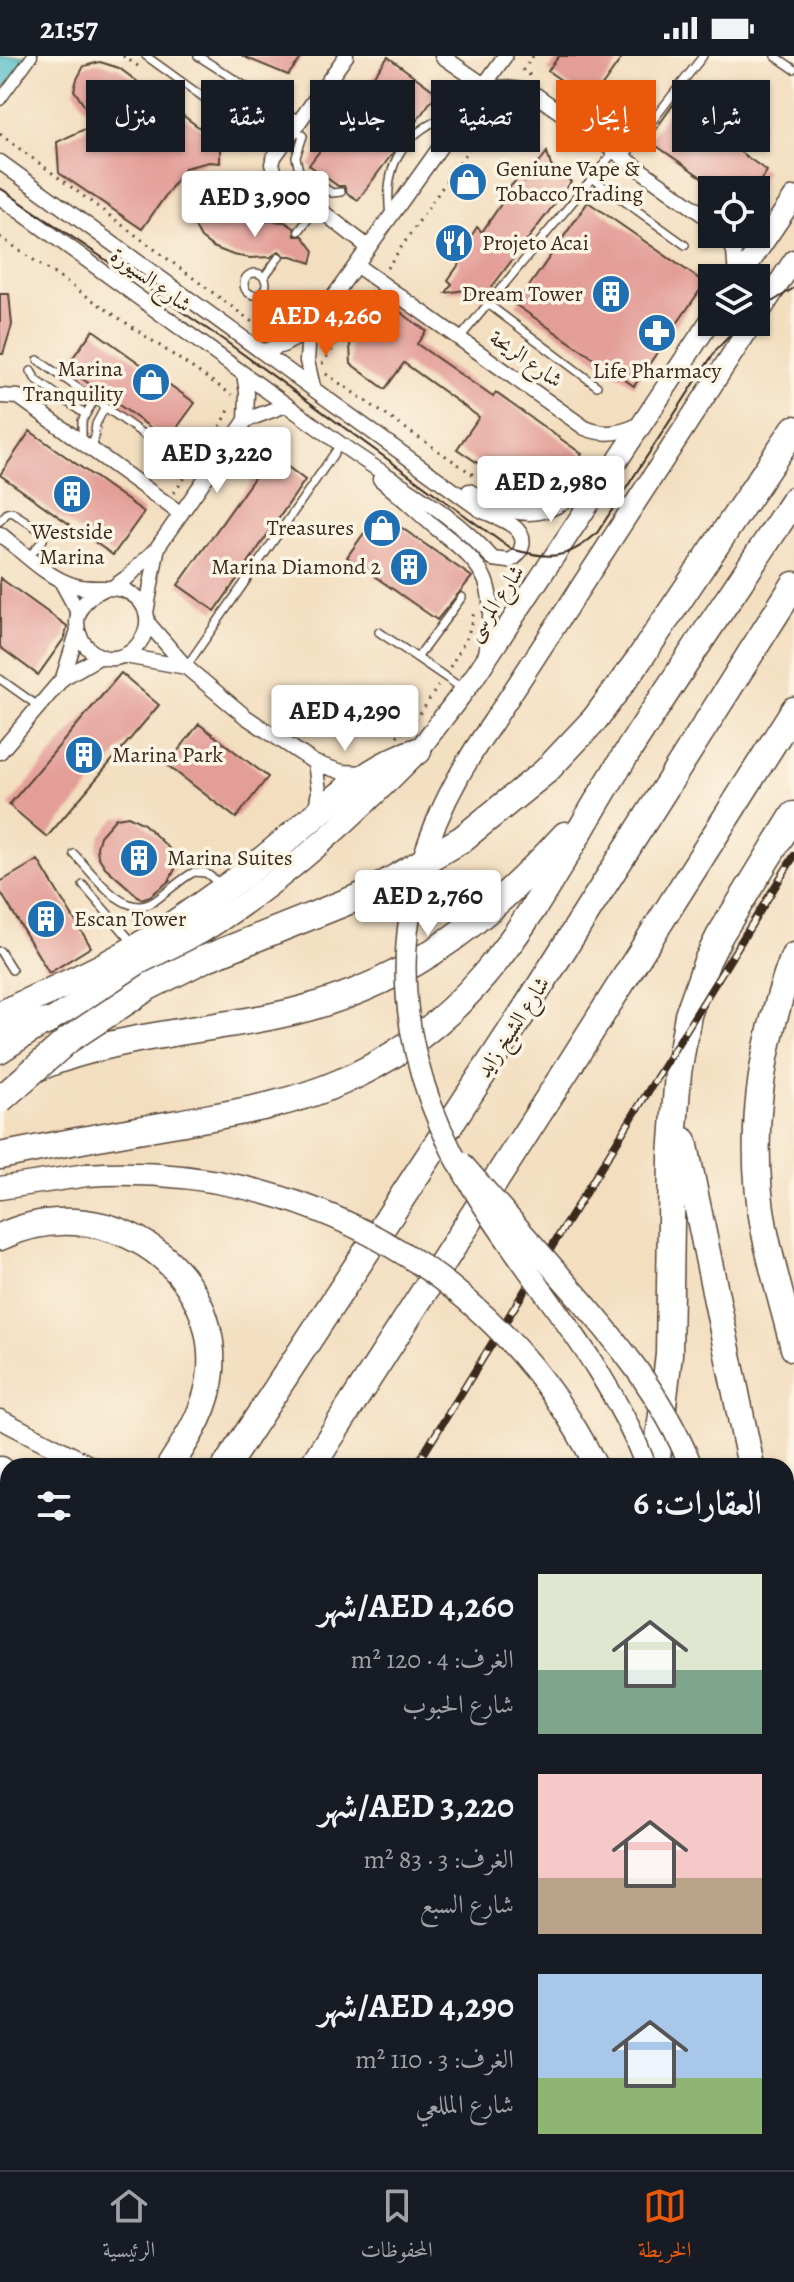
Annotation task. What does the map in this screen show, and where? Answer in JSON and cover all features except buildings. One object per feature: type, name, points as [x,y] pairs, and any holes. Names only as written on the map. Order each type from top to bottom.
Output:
[{"type":"highway","points":[[0,1100],[68,1040],[150,986],[204,959],[369,893],[432,859],[491,818],[546,771],[595,719],[708,559],[794,429]]},
{"type":"highway","points":[[0,1156],[288,1102],[342,1082],[417,1039],[461,1002],[500,959],[615,773],[794,500]]},
{"type":"highway","name":"شارع الشيخ زايد","points":[[231,1458],[526,1008],[794,585]]},
{"type":"highway","points":[[317,1458],[794,710]]},
{"type":"highway","points":[[0,1015],[137,947],[278,849],[369,773],[393,760],[408,743]]},
{"type":"highway","points":[[0,1085],[47,1064],[104,1047],[323,1004],[403,971],[452,941],[512,890],[566,834],[615,773]]},
{"type":"highway","points":[[657,1458],[669,1354],[671,1184],[678,1073],[685,1030],[696,988],[720,935],[794,815]]},
{"type":"highway","points":[[794,956],[767,1043],[761,1073],[757,1135],[758,1181],[764,1227],[794,1348]]},
{"type":"highway","points":[[0,1038],[46,1022]]},
{"type":"highway","points":[[678,1102],[691,1181],[749,1458]]},
{"type":"highway","points":[[0,1237],[49,1224],[72,1222],[106,1227],[138,1238],[157,1251],[188,1285],[207,1327],[211,1372],[200,1417],[175,1458]]},
{"type":"main road","points":[[748,264],[794,197]]},
{"type":"main road","points":[[770,297],[794,260]]},
{"type":"main road","name":"شارع المرسى","points":[[408,743],[465,691],[700,336]]},
{"type":"main road","points":[[642,1458],[621,1409],[591,1357],[489,1213],[427,1093],[413,1044],[406,993],[406,942],[415,883],[434,826],[460,772],[745,336]]},
{"type":"main road","points":[[0,1052],[182,944],[259,893],[355,813],[408,743]]},
{"type":"main road","points":[[460,1162],[609,1332],[641,1373],[671,1423],[687,1458]]},
{"type":"main road","points":[[0,1188],[122,1173],[191,1177],[282,1197],[357,1227],[436,1275],[498,1327],[551,1389],[591,1458]]},
{"type":"street","points":[[0,100],[32,56]]},
{"type":"street","points":[[346,56],[295,126],[272,164],[276,176],[368,247]]},
{"type":"street","points":[[442,56],[477,80]]},
{"type":"street","points":[[488,80],[505,56]]},
{"type":"street","points":[[540,98],[698,211]]},
{"type":"street","points":[[264,351],[309,331],[437,152]]},
{"type":"street","name":"شارع السيورة","points":[[0,162],[479,509],[515,526],[523,542],[516,558],[509,561],[493,559],[460,526],[354,454],[0,197]]},
{"type":"street","name":"شارع الريحة","points":[[356,265],[585,428],[614,434],[640,424]]},
{"type":"street","points":[[309,331],[307,361],[313,387]]},
{"type":"street","points":[[0,752],[63,678],[84,603],[136,570],[157,548],[217,461],[246,412],[244,374]]},
{"type":"street","points":[[0,396],[19,397],[181,514]]},
{"type":"street","points":[[246,412],[286,405]]},
{"type":"street","name":"شارع السيورة","points":[[354,454],[372,473],[471,555],[481,568],[492,600],[485,661]]},
{"type":"street","name":"شارع السيورة","points":[[423,467],[447,477],[502,509],[532,514],[560,506],[575,497],[620,455]]},
{"type":"street","points":[[0,534],[61,581],[88,589],[107,589],[134,595],[147,618],[186,667],[246,717],[315,763],[342,772],[369,773]]},
{"type":"street","points":[[125,656],[141,643],[157,548]]},
{"type":"street","points":[[61,581],[79,614]]},
{"type":"street","points":[[78,629],[86,646],[101,656]]},
{"type":"street","points":[[63,678],[101,656],[125,656],[186,667]]},
{"type":"street","points":[[314,819],[319,791],[315,763]]},
{"type":"street","points":[[0,1419],[76,1458]]},
{"type":"lane","points":[[146,56],[201,96]]},
{"type":"lane","points":[[198,56],[236,80]]},
{"type":"lane","points":[[459,339],[592,178],[620,154],[703,56]]},
{"type":"lane","points":[[775,56],[794,69]]},
{"type":"lane","points":[[390,216],[390,180],[400,150],[431,123]]},
{"type":"lane","points":[[295,126],[303,136],[296,157],[299,171],[332,193],[341,192]]},
{"type":"lane","points":[[592,178],[685,245]]},
{"type":"lane","points":[[299,231],[317,207]]},
{"type":"lane","points":[[264,277],[279,257]]},
{"type":"lane","points":[[488,304],[597,386]]},
{"type":"lane","points":[[38,360],[177,458],[194,465],[217,461]]},
{"type":"lane","points":[[31,371],[36,380],[85,414]]},
{"type":"lane","points":[[88,446],[81,428],[94,400]]},
{"type":"lane","points":[[88,446],[105,407]]},
{"type":"lane","points":[[186,667],[341,444]]},
{"type":"lane","points":[[0,521],[12,512],[44,533],[43,540],[29,557]]},
{"type":"lane","points":[[417,658],[462,597]]},
{"type":"lane","points":[[379,632],[465,691]]},
{"type":"lane","points":[[0,679],[40,707]]},
{"type":"lane","points":[[74,854],[122,903],[133,907],[151,904],[194,872],[206,873],[225,888]]},
{"type":"lane","points":[[83,885],[137,947]]},
{"type":"lane","points":[[0,951],[12,970]]},
{"type":"path","points":[[533,56],[523,70],[536,80]]},
{"type":"path","points":[[0,134],[283,345]]},
{"type":"path","points":[[266,152],[274,157]]},
{"type":"path","points":[[465,152],[318,369],[483,482]]},
{"type":"path","points":[[0,237],[233,395]]},
{"type":"path","points":[[229,385],[246,412]]},
{"type":"path","points":[[167,504],[223,422],[231,408],[233,395]]},
{"type":"path","points":[[571,481],[586,459]]},
{"type":"path","points":[[450,667],[468,635],[474,609]]},
{"type":"path","points":[[408,743],[420,714],[443,679]]},
{"type":"water","points":[[0,56],[27,56],[0,94]]},
{"type":"water","points":[[189,180],[213,186],[227,197],[231,202],[223,218],[203,215],[189,205],[182,193]]},
{"type":"tram line","points":[[0,188],[225,341],[511,549],[536,555],[566,553],[597,533],[716,350],[730,336]]},
{"type":"tram line","points":[[770,303],[794,288]]},
{"type":"railway","points":[[421,1458],[794,856]]},
{"type":"place","name":"Geniune Vape & Tobacco Trading","points":[[468,182]]},
{"type":"place","name":"Projeto Acai","points":[[454,243]]},
{"type":"place","name":"Dream Tower","points":[[611,294]]},
{"type":"place","name":"Life Pharmacy","points":[[657,333]]},
{"type":"place","name":"Marina Tranquility","points":[[151,382]]},
{"type":"place","name":"Westside Marina","points":[[72,494]]},
{"type":"place","name":"Treasures","points":[[382,528]]},
{"type":"place","name":"Marina Diamond 2","points":[[409,567]]},
{"type":"place","name":"Marina Park","points":[[84,755]]},
{"type":"place","name":"Marina Suites","points":[[139,858]]},
{"type":"place","name":"Escan Tower","points":[[46,919]]}]
